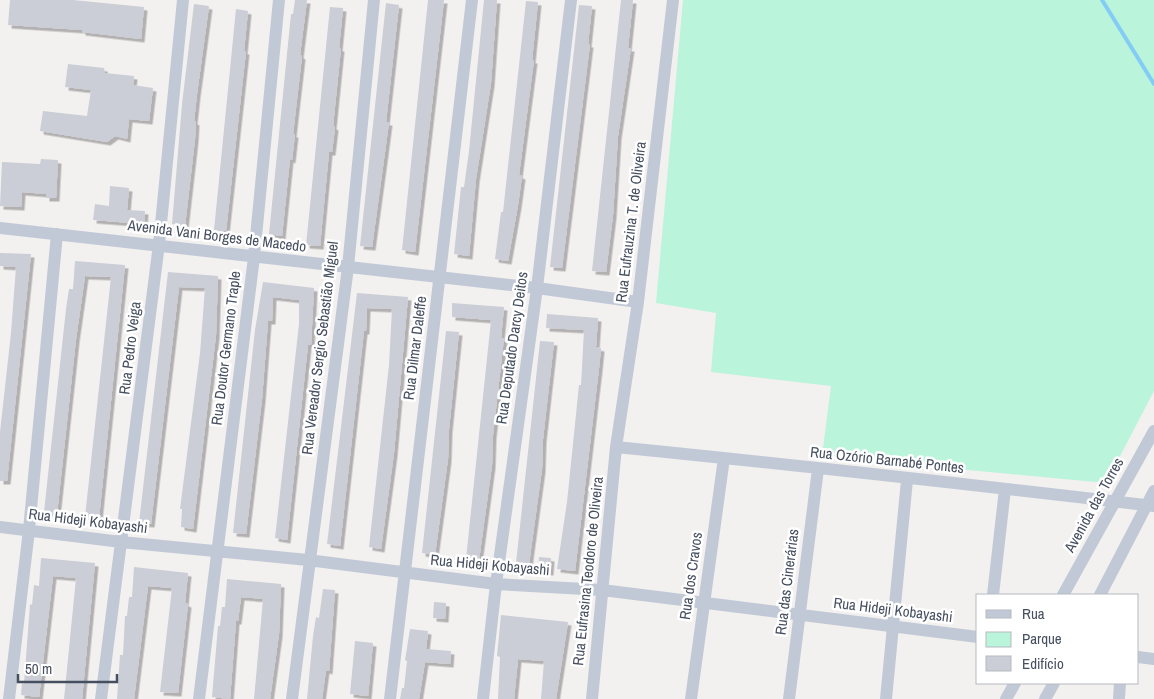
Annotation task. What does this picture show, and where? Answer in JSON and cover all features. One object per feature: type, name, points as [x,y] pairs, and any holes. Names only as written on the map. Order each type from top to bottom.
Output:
[{"type":"street","name":"Rua Pedro Veiga","points":[[101,699],[159,244],[182,0]]},
{"type":"street","name":"Rua Doutor Germano Traple","points":[[199,699],[254,257],[279,0]]},
{"type":"street","name":"Rua Vereador Sergio Sebastião Miguel","points":[[292,699],[308,560],[348,267],[374,0]]},
{"type":"street","name":"Rua Dilmar Daleffe","points":[[390,699],[472,0]]},
{"type":"street","name":"Rua Deputado Darcy Deitos","points":[[483,699],[496,584],[537,288],[570,0]]},
{"type":"street","name":"Rua Eufrauzina T. de Oliveira","points":[[616,447],[638,302],[672,0]]},
{"type":"street","name":"Avenida Vani Borges de Macedo","points":[[0,228],[159,244],[254,257],[537,288],[638,302]]},
{"type":"street","points":[[8,699],[28,530],[56,234]]},
{"type":"street","name":"Avenida das Torres","points":[[1063,594],[1154,430]]},
{"type":"street","name":"Rua Ozório Barnabé Pontes","points":[[616,447],[907,480],[1115,500],[1150,506]]},
{"type":"street","name":"Rua Eufrasina Teodoro de Oliveira","points":[[592,699],[616,447]]},
{"type":"street","name":"Rua dos Cravos","points":[[691,699],[724,458]]},
{"type":"street","name":"Rua das Cinerárias","points":[[789,699],[818,469]]},
{"type":"street","points":[[886,699],[907,480]]},
{"type":"street","points":[[993,594],[1005,488]]},
{"type":"street","points":[[1101,594],[1150,506],[1154,491]]},
{"type":"street","name":"Rua Hideji Kobayashi","points":[[0,527],[121,542],[308,560],[496,584],[602,590],[976,637]]},
{"type":"street","points":[[1139,656],[1154,659]]},
{"type":"street","points":[[1006,699],[1014,684]]},
{"type":"street","points":[[1045,699],[1053,684]]},
{"type":"street","points":[[1119,699],[1120,684]]},
{"type":"green space","points":[[683,0],[1154,0],[1154,391],[1106,483],[822,456],[831,386],[711,372],[716,313],[656,303]]},
{"type":"building","points":[[10,0],[73,0],[144,7],[141,39],[82,32],[82,30],[8,25]]},
{"type":"building","points":[[295,0],[307,0],[300,55],[302,56],[293,134],[295,134],[292,160],[290,159],[282,236],[269,234],[291,14],[293,14]]},
{"type":"building","points":[[428,0],[444,0],[415,252],[402,250]]},
{"type":"building","points":[[484,0],[497,0],[491,83],[476,179],[469,256],[454,254],[461,187],[464,187],[469,151]]},
{"type":"building","points":[[621,0],[633,0],[628,48],[631,48],[618,136],[613,215],[606,272],[592,271]]},
{"type":"building","points":[[526,1],[538,2],[532,60],[534,60],[519,175],[522,176],[508,261],[495,259],[501,212],[503,212]]},
{"type":"building","points":[[386,3],[399,5],[386,122],[389,122],[372,247],[360,246]]},
{"type":"building","points":[[194,4],[209,6],[194,121],[196,122],[195,139],[185,226],[172,224],[182,104]]},
{"type":"building","points":[[579,5],[592,6],[588,44],[590,44],[562,268],[550,267]]},
{"type":"building","points":[[330,7],[343,8],[333,126],[335,127],[332,152],[329,152],[320,246],[306,245]]},
{"type":"building","points":[[236,9],[248,11],[244,51],[246,51],[226,231],[214,230]]},
{"type":"building","points":[[68,64],[104,68],[105,73],[134,76],[133,85],[153,88],[149,121],[129,119],[127,139],[115,136],[107,142],[40,131],[43,111],[87,116],[91,90],[65,87]]},
{"type":"building","points":[[41,159],[58,160],[56,198],[46,198],[46,194],[22,192],[21,207],[0,206],[2,162],[40,164]]},
{"type":"building","points":[[110,186],[129,188],[127,210],[145,211],[144,224],[93,220],[95,204],[109,206]]},
{"type":"building","points":[[0,253],[31,254],[7,481],[0,481],[0,432],[16,267],[0,266]]},
{"type":"building","points":[[75,261],[125,265],[99,518],[85,517],[111,277],[85,276],[76,339],[57,514],[44,512],[66,309],[69,289],[73,289]]},
{"type":"building","points":[[168,272],[218,276],[216,335],[193,529],[181,527],[182,509],[180,509],[200,353],[205,288],[179,287],[151,524],[139,523]]},
{"type":"building","points":[[263,282],[314,288],[311,345],[308,345],[287,540],[275,538],[299,324],[299,300],[273,297],[272,321],[268,321],[262,399],[246,534],[233,533],[255,330]]},
{"type":"building","points":[[357,293],[408,297],[394,453],[381,549],[369,547],[389,365],[392,309],[367,308],[366,331],[364,331],[340,546],[327,544]]},
{"type":"building","points":[[452,303],[504,307],[501,338],[504,338],[493,435],[492,465],[479,560],[466,559],[491,320],[452,317]]},
{"type":"building","points":[[547,314],[598,318],[596,347],[601,348],[575,571],[557,569],[567,502],[579,385],[581,385],[584,330],[546,328]]},
{"type":"building","points":[[446,331],[459,332],[449,429],[448,459],[435,555],[422,553]]},
{"type":"building","points":[[540,341],[554,342],[543,439],[542,469],[529,564],[516,563]]},
{"type":"building","points":[[539,557],[551,558],[550,572],[538,571]]},
{"type":"building","points":[[41,558],[95,563],[82,699],[64,699],[76,578],[53,576],[39,697],[21,695],[22,683],[24,684],[30,604],[32,605],[34,585],[39,586]]},
{"type":"building","points":[[134,567],[188,573],[185,603],[188,604],[178,693],[160,692],[172,588],[148,586],[134,699],[117,699],[120,655],[123,655],[125,616],[127,616],[129,597],[132,597]]},
{"type":"building","points":[[227,579],[281,584],[279,634],[270,699],[254,699],[263,599],[241,597],[238,621],[236,621],[230,699],[212,697],[218,626],[220,626],[222,607],[225,607]]},
{"type":"building","points":[[323,589],[335,590],[329,671],[326,670],[322,699],[307,699],[313,636],[316,617],[319,618]]},
{"type":"building","points":[[434,602],[446,603],[445,619],[433,618]]},
{"type":"building","points":[[501,615],[568,622],[556,699],[541,699],[544,661],[518,659],[514,699],[498,699],[500,657],[497,656]]},
{"type":"building","points":[[410,629],[428,631],[426,649],[451,651],[450,664],[425,662],[419,699],[400,699],[402,688],[404,688],[407,661],[405,660]]},
{"type":"building","points":[[355,641],[373,643],[368,696],[350,694]]},
{"type":"waterway","points":[[1102,0],[1154,84]]}]
